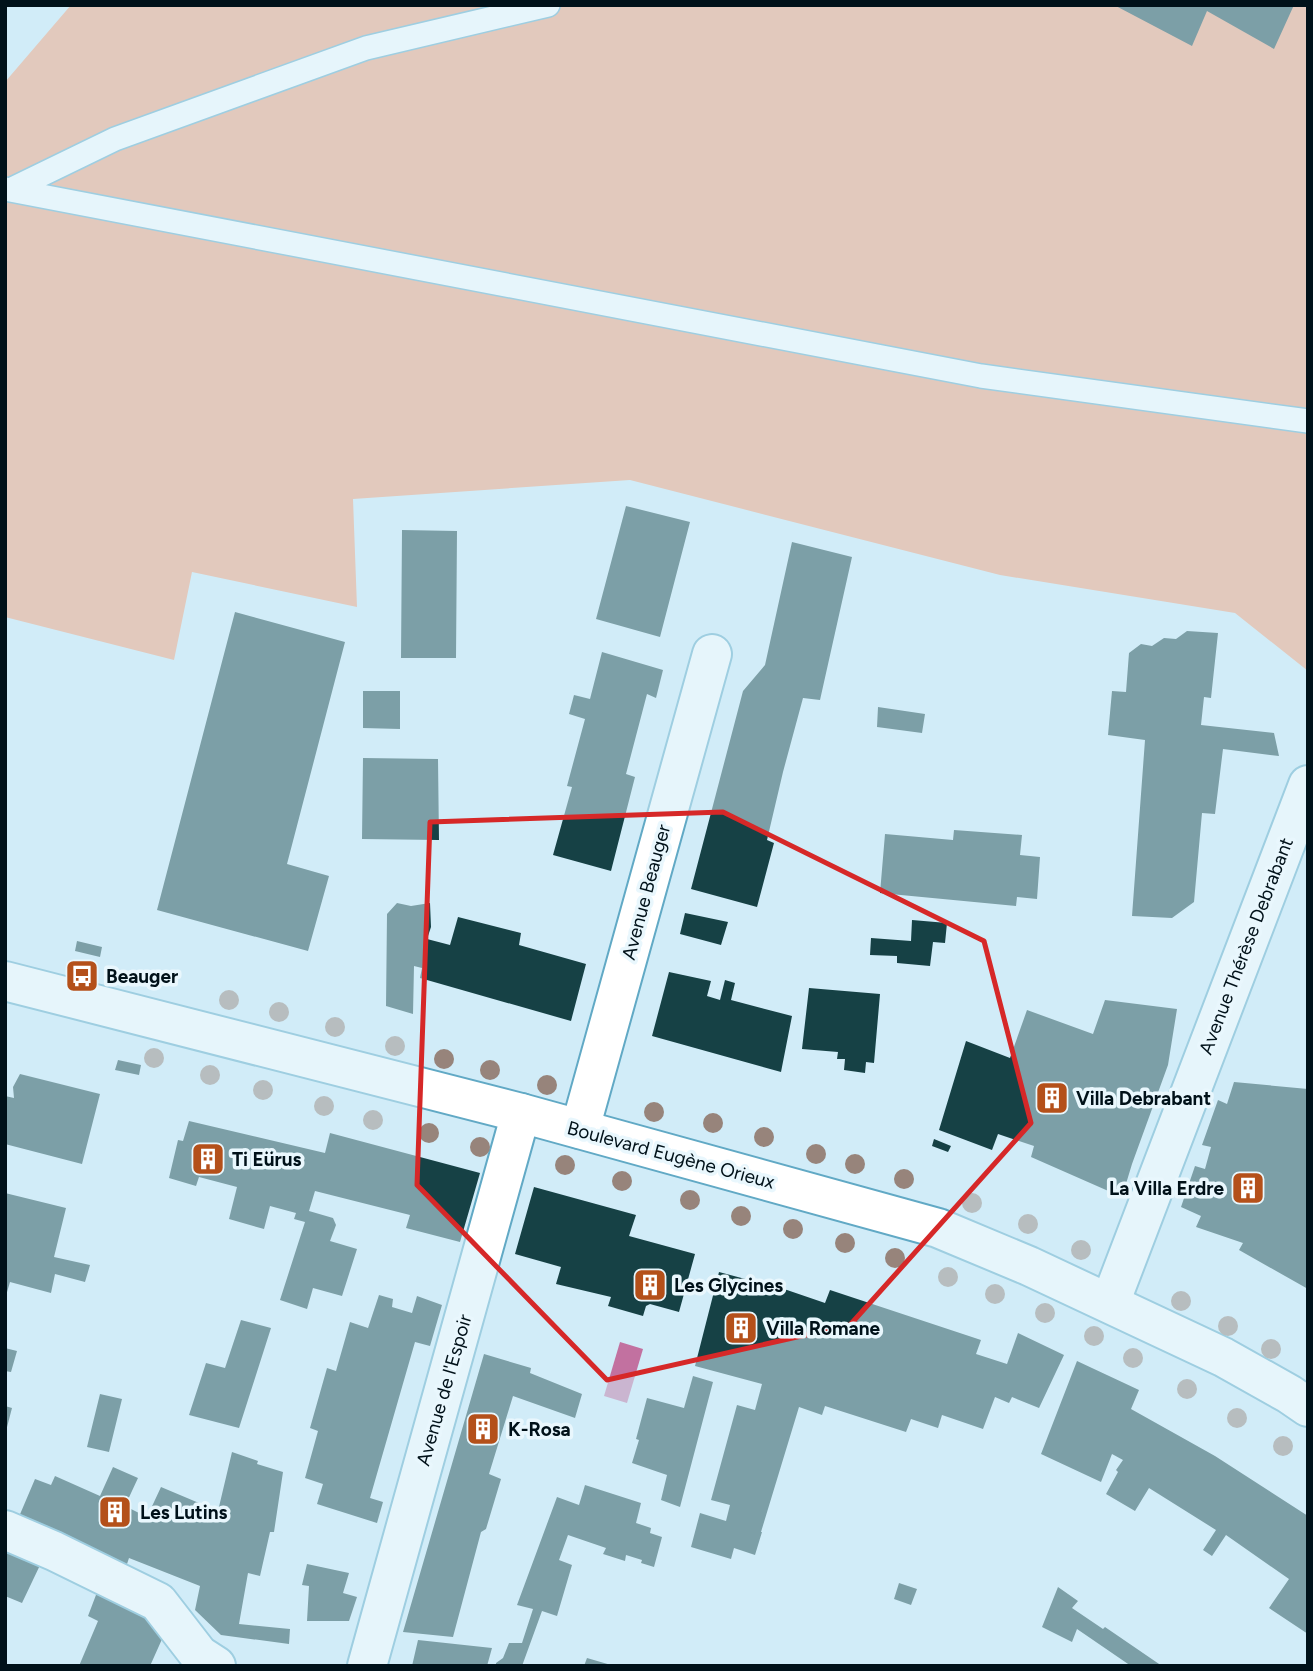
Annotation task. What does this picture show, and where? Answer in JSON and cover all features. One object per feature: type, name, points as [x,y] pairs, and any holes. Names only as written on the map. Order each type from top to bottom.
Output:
[{"type":"street","name":"Avenue Beauger","points":[[580,1129],[712,654]]},
{"type":"street","name":"Avenue Thérèse Debrabant","points":[[1110,1303],[1308,785]]},
{"type":"street","name":"Boulevard Eugène Orieux","points":[[5,981],[521,1113],[938,1228],[1110,1303],[1223,1357],[1308,1407]]},
{"type":"street","name":"Avenue de l'Espoir","points":[[366,1666],[521,1113]]},
{"type":"street","points":[[5,1530],[158,1602],[204,1662]]},
{"type":"lane","points":[[8,189],[115,139],[366,48],[548,5]]},
{"type":"lane","points":[[8,189],[981,376],[1308,421]]},
{"type":"highlighted area","points":[[723,812],[984,941],[1031,1123],[850,1325],[607,1380],[417,1185],[430,822]]},
{"type":"shaded area","points":[[71,5],[1308,5],[1308,671],[1235,613],[1000,575],[630,480],[353,499],[357,607],[192,572],[174,660],[5,617],[5,82]]},
{"type":"shaded area","points":[[620,1342],[643,1349],[627,1403],[604,1396]]},
{"type":"building","points":[[1114,5],[1294,5],[1274,49],[1207,11],[1192,46]]},
{"type":"building","points":[[626,506],[690,522],[660,637],[596,619]]},
{"type":"building","points":[[402,530],[457,531],[456,658],[401,658]]},
{"type":"building","points":[[792,542],[852,557],[820,700],[803,698],[767,840],[774,843],[757,907],[691,889],[743,691],[765,665]]},
{"type":"building","points":[[235,612],[345,642],[287,864],[329,876],[308,951],[157,910]]},
{"type":"building","points":[[1187,631],[1218,633],[1211,698],[1204,697],[1201,725],[1274,733],[1279,756],[1223,749],[1215,814],[1202,813],[1194,902],[1172,918],[1132,916],[1145,740],[1108,735],[1112,691],[1126,692],[1129,653],[1141,644],[1152,646],[1164,638],[1176,639]]},
{"type":"building","points":[[602,652],[663,670],[656,698],[647,694],[626,774],[635,777],[611,871],[553,855],[572,787],[567,786],[585,719],[569,714],[574,695],[590,699]]},
{"type":"building","points":[[363,691],[400,691],[400,729],[363,728]]},
{"type":"building","points":[[878,707],[925,714],[922,733],[877,727]]},
{"type":"building","points":[[363,758],[438,759],[439,840],[362,839]]},
{"type":"building","points":[[954,830],[1022,835],[1020,855],[1040,857],[1037,899],[1017,897],[1016,906],[880,893],[885,834],[953,840]]},
{"type":"building","points":[[397,903],[411,906],[430,903],[431,927],[427,939],[450,945],[458,917],[521,933],[519,945],[586,964],[571,1021],[420,978],[422,968],[414,966],[413,1014],[386,1006],[387,914]]},
{"type":"building","points":[[685,913],[728,922],[721,945],[680,934]]},
{"type":"building","points":[[912,920],[947,923],[945,943],[933,942],[930,966],[897,963],[897,956],[870,955],[871,938],[911,941]]},
{"type":"building","points":[[77,941],[102,947],[100,957],[75,951]]},
{"type":"building","points":[[669,972],[711,981],[707,996],[720,1000],[725,980],[735,983],[731,1000],[792,1016],[781,1072],[652,1036]]},
{"type":"building","points":[[809,988],[880,994],[874,1063],[866,1062],[865,1073],[844,1070],[845,1059],[837,1059],[838,1052],[802,1049]]},
{"type":"building","name":"Villa Debrabant","points":[[1105,1000],[1177,1009],[1168,1065],[1122,1197],[1031,1157],[1034,1146],[998,1134],[992,1150],[939,1130],[966,1041],[1010,1058],[1027,1010],[1093,1034]]},
{"type":"building","points":[[118,1060],[141,1065],[139,1075],[115,1070]]},
{"type":"building","points":[[20,1074],[100,1094],[82,1164],[5,1144],[5,1096],[14,1098],[13,1087]]},
{"type":"building","name":"La Villa Erdre","points":[[1234,1082],[1308,1089],[1308,1289],[1239,1250],[1243,1243],[1196,1227],[1201,1216],[1181,1207],[1195,1166],[1205,1169],[1211,1147],[1202,1145],[1218,1100],[1227,1104]]},
{"type":"building","points":[[189,1121],[325,1153],[330,1133],[480,1173],[460,1242],[406,1228],[410,1215],[315,1191],[309,1211],[333,1218],[336,1225],[330,1241],[357,1249],[342,1296],[313,1288],[307,1309],[280,1300],[305,1222],[294,1219],[296,1213],[270,1206],[264,1229],[229,1219],[237,1187],[199,1177],[196,1186],[169,1178],[178,1140],[183,1141]]},
{"type":"building","points":[[934,1139],[951,1146],[948,1152],[932,1146]]},
{"type":"building","points":[[534,1187],[636,1215],[629,1236],[695,1254],[679,1312],[650,1304],[646,1306],[643,1316],[608,1306],[611,1297],[556,1284],[561,1267],[515,1254]]},
{"type":"building","points":[[5,1193],[66,1208],[54,1257],[90,1265],[85,1282],[55,1274],[51,1293],[10,1282],[5,1299]]},
{"type":"building","points":[[719,1272],[825,1303],[830,1290],[981,1340],[976,1354],[1007,1364],[1018,1333],[1064,1355],[1039,1408],[1012,1397],[1009,1403],[995,1397],[983,1429],[942,1415],[938,1428],[911,1419],[906,1432],[825,1406],[822,1415],[799,1407],[755,1555],[734,1548],[731,1559],[691,1547],[700,1513],[726,1521],[730,1505],[711,1500],[737,1405],[755,1410],[762,1384],[695,1366]]},
{"type":"building","points":[[379,1295],[393,1299],[392,1307],[412,1313],[417,1296],[442,1305],[430,1346],[415,1342],[370,1498],[383,1502],[377,1523],[317,1504],[323,1484],[305,1478],[318,1431],[310,1428],[327,1368],[336,1371],[350,1322],[368,1328]]},
{"type":"building","points":[[241,1320],[271,1328],[239,1428],[189,1415],[206,1363],[225,1368]]},
{"type":"building","points":[[5,1348],[17,1351],[11,1372],[5,1371]]},
{"type":"building","points":[[484,1354],[531,1368],[530,1373],[582,1394],[575,1418],[513,1396],[489,1474],[501,1479],[486,1529],[481,1532],[453,1637],[403,1632]]},
{"type":"building","points":[[1077,1361],[1139,1390],[1131,1409],[1215,1456],[1308,1516],[1308,1634],[1269,1608],[1289,1579],[1226,1535],[1212,1556],[1203,1550],[1216,1530],[1149,1488],[1135,1511],[1106,1494],[1123,1460],[1112,1454],[1101,1482],[1041,1454]]},
{"type":"building","points":[[693,1376],[713,1382],[680,1507],[661,1500],[667,1475],[632,1463],[647,1398],[684,1408]]},
{"type":"building","points":[[100,1394],[122,1399],[109,1452],[87,1447]]},
{"type":"building","points":[[5,1406],[12,1408],[6,1431],[5,1431]]},
{"type":"building","points":[[232,1452],[283,1472],[274,1532],[270,1532],[260,1576],[248,1573],[239,1624],[290,1629],[289,1644],[221,1635],[195,1610],[200,1586],[129,1558],[126,1567],[18,1519],[35,1479],[51,1485],[55,1476],[100,1496],[113,1467],[138,1478],[125,1506],[147,1517],[161,1487],[218,1511]]},
{"type":"building","points":[[585,1485],[641,1503],[636,1523],[651,1528],[650,1533],[662,1537],[654,1567],[626,1555],[625,1561],[603,1554],[606,1548],[568,1535],[559,1560],[572,1565],[557,1616],[542,1611],[522,1666],[496,1666],[503,1658],[509,1643],[522,1643],[533,1609],[517,1605],[557,1497],[579,1505]]},
{"type":"building","points":[[5,1546],[42,1561],[22,1603],[5,1596]]},
{"type":"building","points":[[307,1564],[349,1573],[343,1593],[357,1597],[349,1621],[307,1621],[309,1586],[302,1585]]},
{"type":"building","points":[[899,1583],[917,1589],[911,1605],[894,1599]]},
{"type":"building","points":[[99,1587],[167,1628],[150,1666],[79,1666],[98,1621],[88,1616]]},
{"type":"building","points":[[1058,1587],[1078,1601],[1072,1608],[1162,1666],[1131,1666],[1077,1629],[1072,1642],[1042,1627]]},
{"type":"building","points":[[418,1640],[492,1648],[487,1666],[412,1666]]},
{"type":"building","points":[[587,1658],[611,1665],[611,1666],[584,1666]]},
{"type":"place","name":"Beauger","points":[[82,976]]},
{"type":"place","name":"Villa Debrabant","points":[[1052,1098]]},
{"type":"place","name":"Ti Eürus","points":[[208,1159]]},
{"type":"place","name":"La Villa Erdre","points":[[1248,1188]]},
{"type":"place","name":"Les Glycines","points":[[650,1285]]},
{"type":"place","name":"Villa Romane","points":[[741,1328]]},
{"type":"place","name":"K-Rosa","points":[[483,1429]]},
{"type":"place","name":"Les Lutins","points":[[115,1512]]}]
